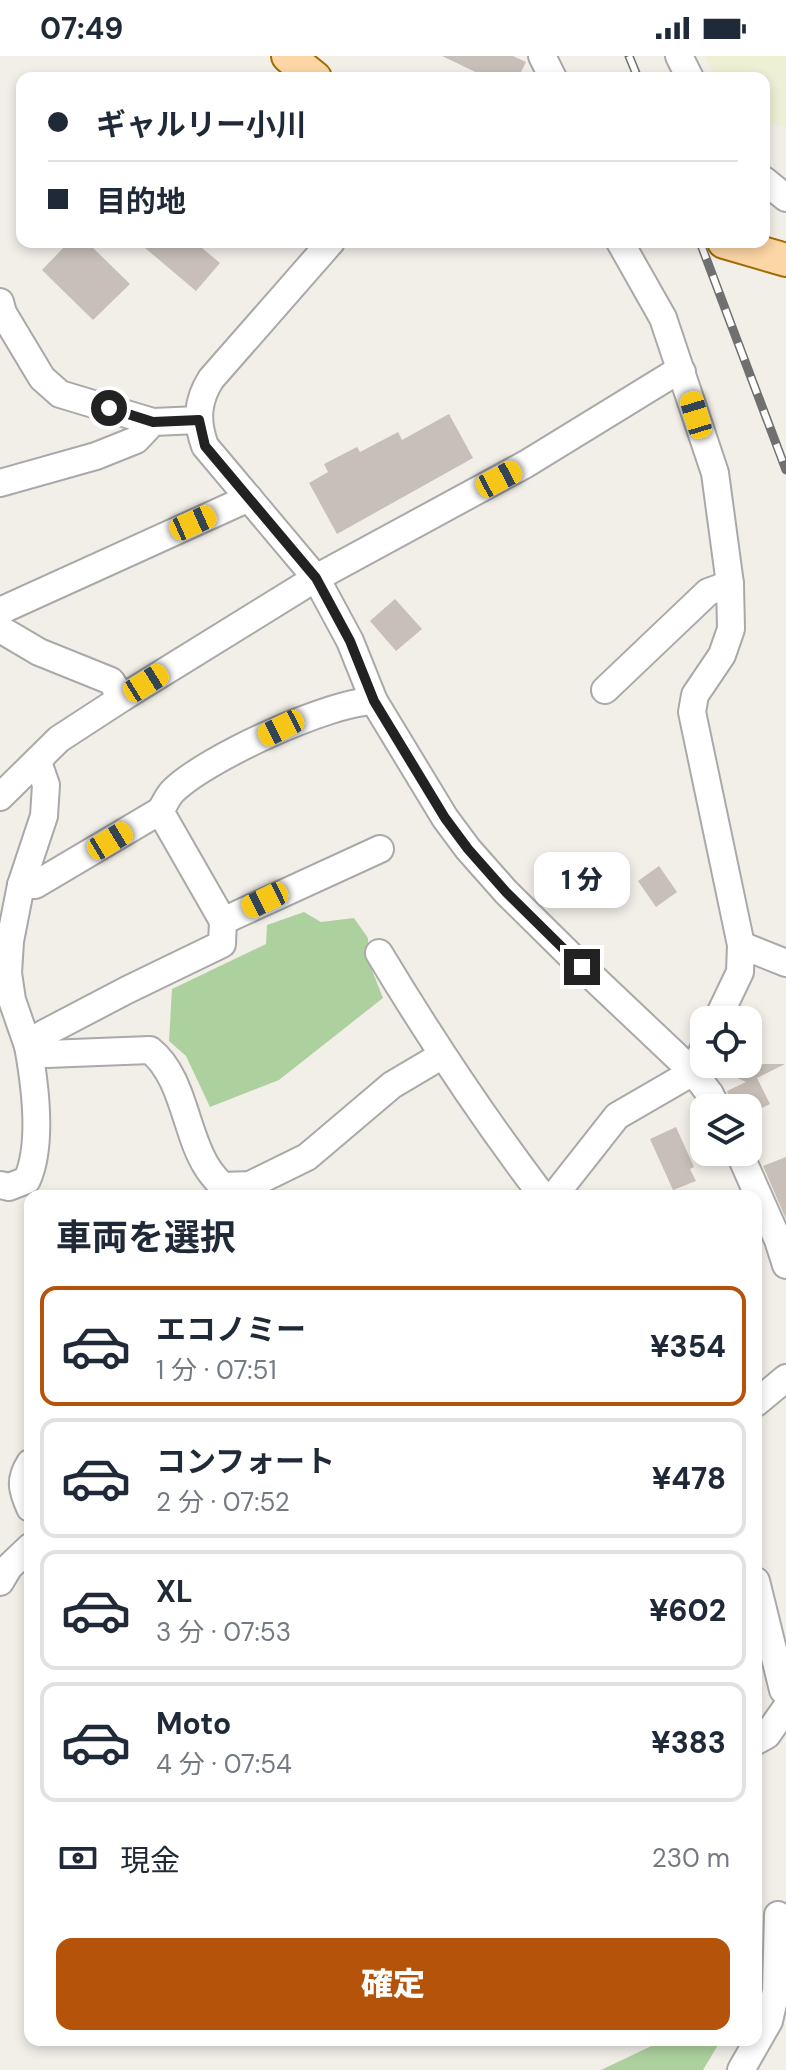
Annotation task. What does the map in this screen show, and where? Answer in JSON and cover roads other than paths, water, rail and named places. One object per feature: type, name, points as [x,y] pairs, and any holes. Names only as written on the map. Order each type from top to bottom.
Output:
[{"type":"main road","points":[[288,56],[308,72]]},
{"type":"main road","points":[[745,248],[786,260]]},
{"type":"street","points":[[770,185],[786,198]]},
{"type":"street","points":[[326,248],[211,379],[202,394],[199,420],[205,446],[316,578],[350,641],[374,701],[430,795],[468,849],[549,935],[690,1053]]},
{"type":"street","points":[[623,248],[663,318],[715,473],[730,584],[731,629],[722,655],[695,695],[692,712],[741,945],[740,972],[724,1006]]},
{"type":"street","points":[[0,302],[11,348],[60,394],[153,422],[199,420]]},
{"type":"street","points":[[0,797],[59,739],[122,698],[316,578],[526,464],[671,375],[682,372]]},
{"type":"street","points":[[0,483],[96,456],[136,440],[153,422]]},
{"type":"street","points":[[0,611],[249,498]]},
{"type":"street","points":[[605,690],[708,592],[730,584]]},
{"type":"street","points":[[0,629],[39,652],[111,681],[122,698]]},
{"type":"street","points":[[21,885],[35,885],[160,811],[173,791],[213,763],[281,728],[360,701],[374,701]]},
{"type":"street","points":[[0,1185],[9,1187],[27,1180],[34,1164],[35,1083],[28,1046],[12,1000],[8,973],[10,941],[21,885],[44,816],[46,785],[38,762]]},
{"type":"street","points":[[28,1046],[43,1034],[222,944],[223,921],[160,811]]},
{"type":"street","points":[[223,921],[380,849]]},
{"type":"street","points":[[741,945],[786,963]]},
{"type":"street","points":[[379,953],[441,1056],[540,1190]]},
{"type":"street","points":[[28,1046],[47,1054],[150,1050],[159,1057],[171,1078],[205,1165],[222,1186],[250,1185],[307,1157],[392,1085],[441,1056]]},
{"type":"street","points":[[559,1190],[617,1116],[690,1066]]},
{"type":"street","points":[[745,1166],[756,1190]]},
{"type":"street","points":[[762,1204],[786,1265]]},
{"type":"street","points":[[762,1398],[786,1378]]},
{"type":"street","points":[[24,1472],[21,1476],[24,1494]]},
{"type":"street","points":[[0,1582],[9,1567],[24,1553]]},
{"type":"street","points":[[762,1605],[785,1698],[767,1735],[762,1738]]},
{"type":"street","points":[[762,2033],[769,2021],[776,1991],[773,1916]]},
{"type":"street","points":[[741,2070],[755,2046]]},
{"type":"railway","points":[[629,56],[636,72]]},
{"type":"railway","points":[[702,248],[786,470]]}]
